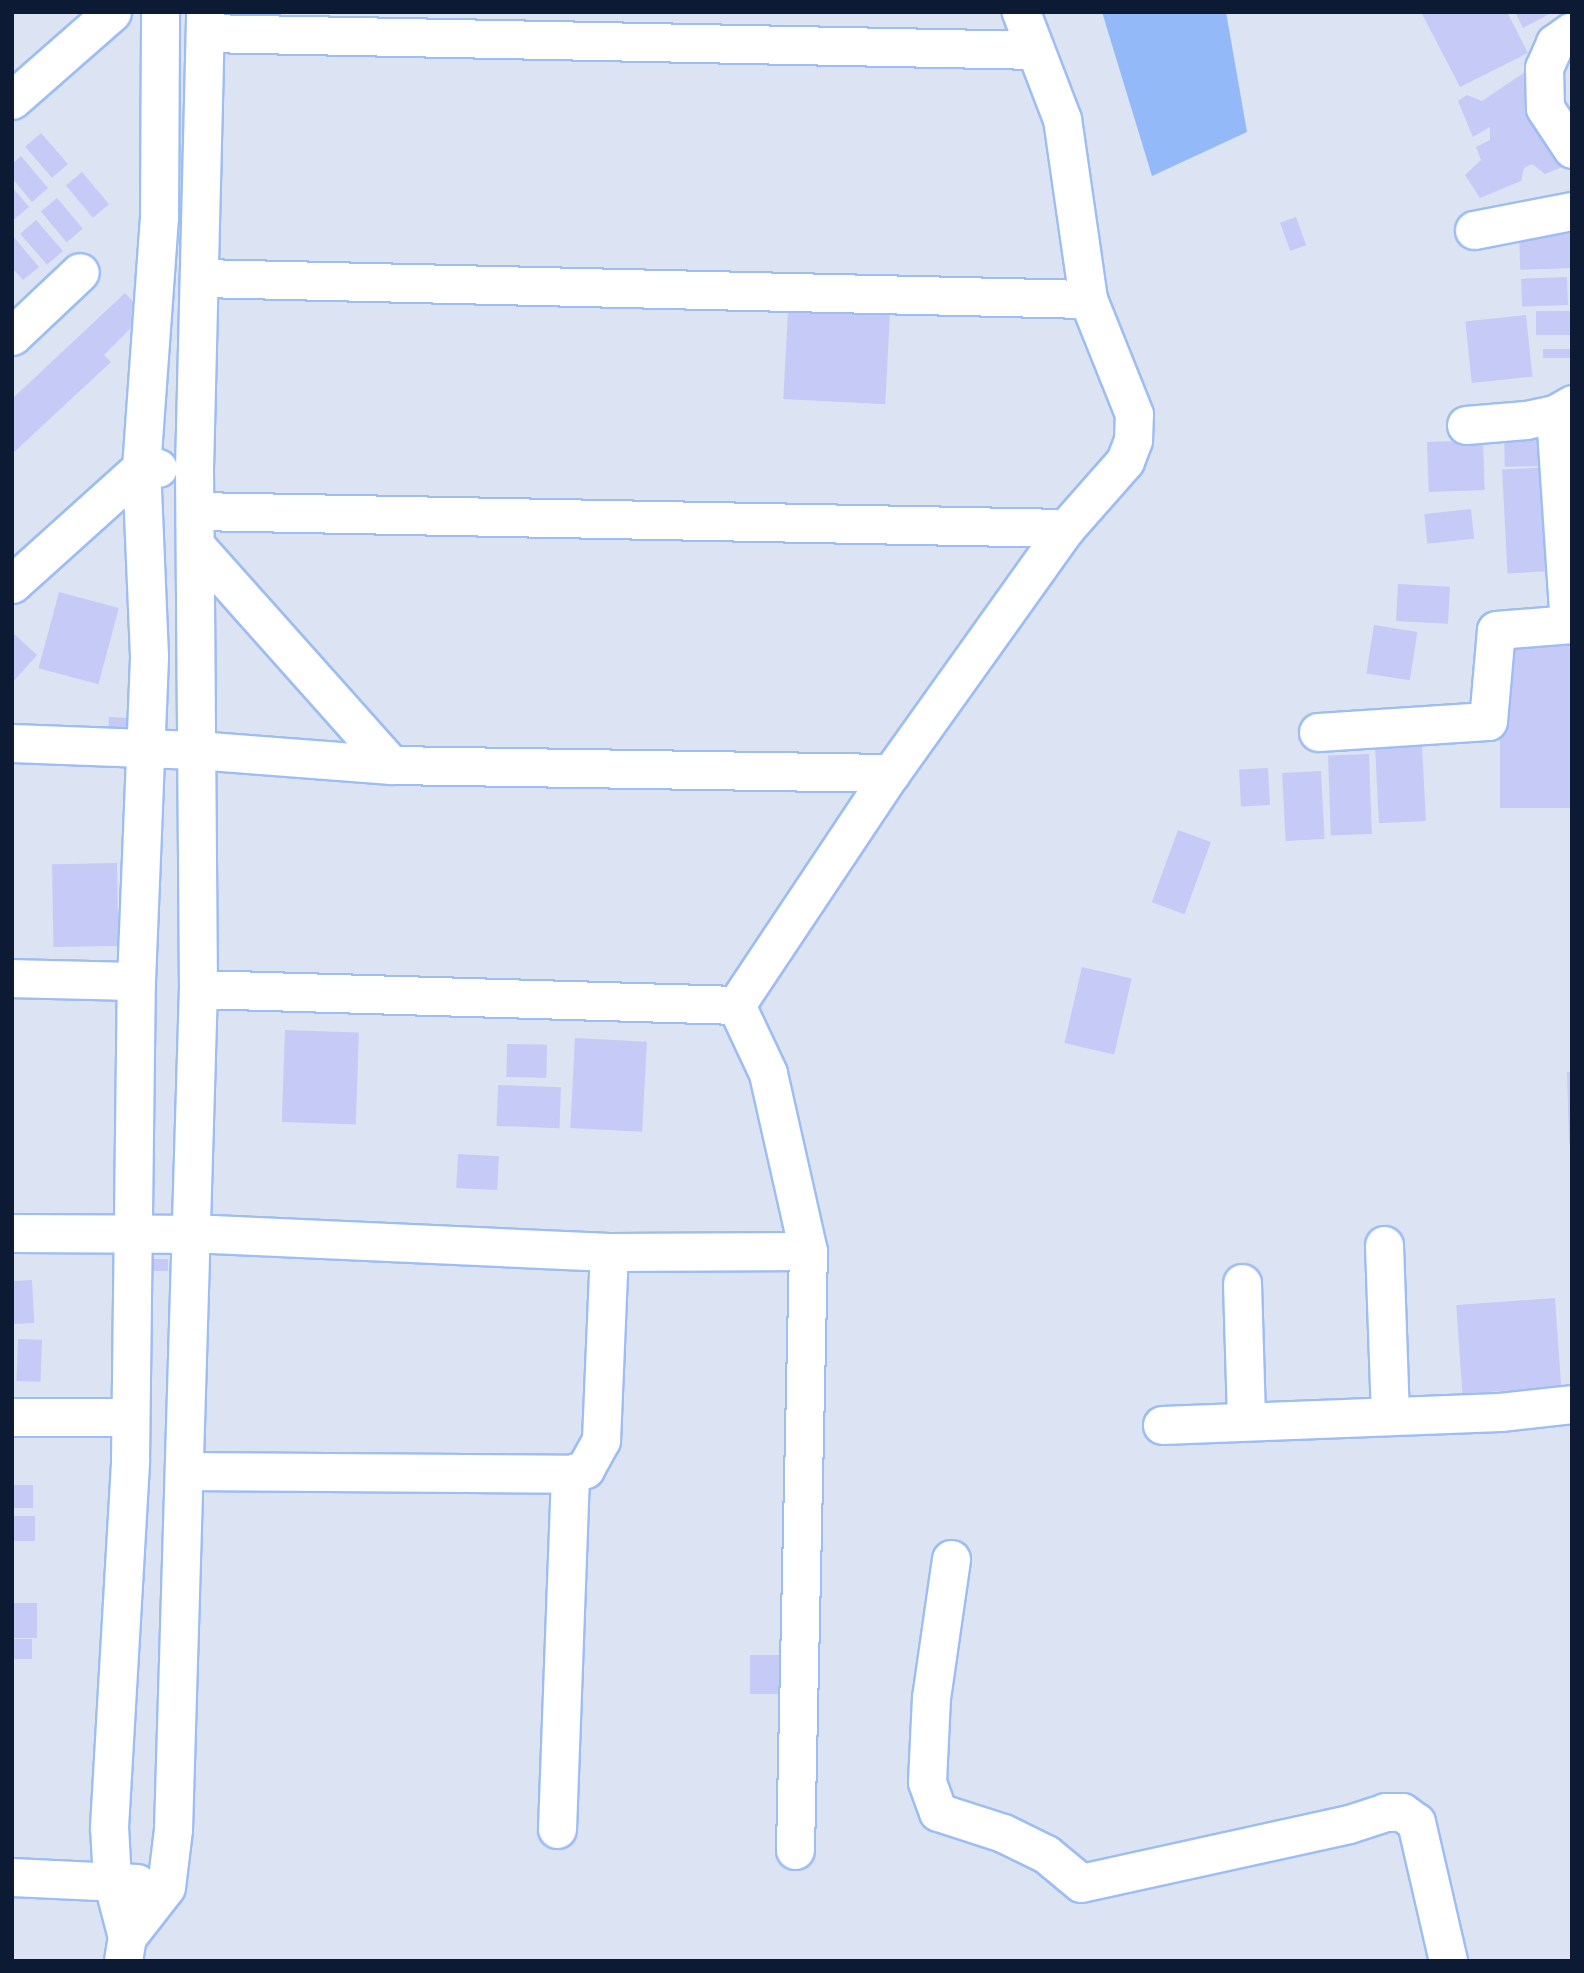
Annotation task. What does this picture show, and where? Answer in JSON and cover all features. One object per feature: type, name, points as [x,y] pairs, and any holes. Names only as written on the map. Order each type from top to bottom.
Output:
[{"type":"street","points":[[19,81],[112,12]]},
{"type":"street","points":[[125,1949],[112,1880],[109,1827],[130,1417],[136,1237],[135,981],[148,748],[141,468],[159,217],[160,12]]},
{"type":"street","points":[[736,1005],[891,773],[1066,528],[1125,461],[1133,440],[1134,414],[1088,299],[1062,119],[1021,12]]},
{"type":"street","points":[[125,1949],[166,1887],[173,1829],[186,1471],[198,989],[197,547],[194,469],[201,278],[205,23],[1035,50]]},
{"type":"street","points":[[1572,31],[1555,43],[1544,68],[1545,108],[1572,149]]},
{"type":"street","points":[[1474,230],[1572,211]]},
{"type":"street","points":[[12,335],[80,272]]},
{"type":"street","points":[[201,278],[1088,299]]},
{"type":"street","points":[[1318,732],[1488,721],[1496,629],[1570,624],[1563,409],[1466,425]]},
{"type":"street","points":[[12,584],[141,468],[194,469]]},
{"type":"street","points":[[196,511],[1066,528]]},
{"type":"street","points":[[197,547],[391,765]]},
{"type":"street","points":[[12,743],[197,750],[391,765],[891,773]]},
{"type":"street","points":[[12,978],[135,981]]},
{"type":"street","points":[[198,989],[736,1005]]},
{"type":"street","points":[[736,1005],[768,1073],[808,1251],[795,1850]]},
{"type":"street","points":[[12,1233],[136,1237],[191,1234],[609,1252],[808,1251]]},
{"type":"street","points":[[1384,1245],[1390,1414]]},
{"type":"street","points":[[186,1471],[570,1474],[585,1469],[601,1440],[609,1252]]},
{"type":"street","points":[[1242,1283],[1246,1421]]},
{"type":"street","points":[[1162,1425],[1390,1414],[1500,1412],[1572,1404]]},
{"type":"street","points":[[12,1417],[130,1417]]},
{"type":"street","points":[[557,1829],[570,1474]]},
{"type":"street","points":[[951,1559],[931,1697],[927,1782],[939,1812],[1035,1849],[1081,1883],[1385,1812],[1402,1812],[1416,1822],[1448,1961]]},
{"type":"street","points":[[12,1877],[112,1880],[166,1887]]},
{"type":"shaded area","points":[[1102,12],[1226,12],[1247,132],[1152,176]]},
{"type":"building","points":[[1421,12],[1507,12],[1528,53],[1460,87]]},
{"type":"building","points":[[1515,12],[1553,12],[1523,28]]},
{"type":"building","points":[[1525,72],[1565,166],[1545,174],[1532,164],[1524,168],[1521,181],[1480,198],[1465,175],[1481,160],[1476,147],[1490,140],[1490,127],[1473,137],[1458,101],[1467,95],[1482,101]]},
{"type":"building","points":[[41,133],[68,164],[52,178],[25,147]]},
{"type":"building","points":[[21,156],[48,188],[32,202],[12,178],[12,164]]},
{"type":"building","points":[[82,172],[109,204],[93,218],[66,185]]},
{"type":"building","points":[[12,187],[29,207],[12,221]]},
{"type":"building","points":[[57,198],[83,229],[67,242],[41,211]]},
{"type":"building","points":[[1296,217],[1306,245],[1290,251],[1280,223]]},
{"type":"building","points":[[36,220],[63,251],[47,265],[20,234]]},
{"type":"building","points":[[1571,233],[1572,268],[1520,270],[1519,235]]},
{"type":"building","points":[[12,235],[39,267],[23,280],[12,268]]},
{"type":"building","points":[[1567,277],[1568,305],[1522,307],[1521,279]]},
{"type":"building","points":[[125,293],[145,314],[104,355],[111,362],[12,454],[12,399]]},
{"type":"building","points":[[788,310],[890,315],[885,404],[783,399]]},
{"type":"building","points":[[1536,311],[1572,311],[1572,335],[1536,335]]},
{"type":"building","points":[[1526,315],[1532,377],[1472,383],[1465,321]]},
{"type":"building","points":[[1543,349],[1572,349],[1572,358],[1543,358]]},
{"type":"building","points":[[1546,425],[1547,466],[1505,467],[1504,426]]},
{"type":"building","points":[[1483,440],[1485,490],[1429,492],[1427,442]]},
{"type":"building","points":[[1551,467],[1556,571],[1508,573],[1502,470]]},
{"type":"building","points":[[1471,509],[1474,539],[1427,544],[1424,514]]},
{"type":"building","points":[[1398,584],[1450,587],[1448,624],[1396,621]]},
{"type":"building","points":[[59,592],[119,608],[98,684],[39,668]]},
{"type":"building","points":[[1374,625],[1417,632],[1410,680],[1366,673]]},
{"type":"building","points":[[12,632],[37,655],[12,683]]},
{"type":"building","points":[[1500,644],[1572,644],[1572,808],[1500,808]]},
{"type":"building","points":[[109,717],[127,718],[126,735],[108,734]]},
{"type":"building","points":[[1422,746],[1426,821],[1379,823],[1375,748]]},
{"type":"building","points":[[1369,754],[1372,834],[1331,835],[1328,755]]},
{"type":"building","points":[[1268,768],[1270,805],[1241,806],[1239,770]]},
{"type":"building","points":[[1321,771],[1325,839],[1286,841],[1282,773]]},
{"type":"building","points":[[1178,830],[1211,842],[1185,914],[1152,902]]},
{"type":"building","points":[[117,863],[118,946],[53,947],[52,864]]},
{"type":"building","points":[[1082,967],[1132,978],[1114,1054],[1064,1043]]},
{"type":"building","points":[[285,1030],[359,1033],[356,1125],[282,1122]]},
{"type":"building","points":[[575,1038],[647,1042],[642,1132],[570,1128]]},
{"type":"building","points":[[507,1044],[547,1045],[546,1078],[506,1077]]},
{"type":"building","points":[[1567,1072],[1572,1072],[1572,1144],[1569,1144]]},
{"type":"building","points":[[498,1085],[561,1087],[560,1128],[497,1126]]},
{"type":"building","points":[[458,1154],[499,1156],[497,1190],[456,1188]]},
{"type":"building","points":[[149,1259],[168,1259],[168,1271],[149,1271]]},
{"type":"building","points":[[32,1280],[34,1323],[14,1324],[12,1281]]},
{"type":"building","points":[[1555,1298],[1561,1387],[1462,1394],[1456,1305]]},
{"type":"building","points":[[18,1339],[42,1340],[41,1382],[17,1381]]},
{"type":"building","points":[[12,1485],[33,1485],[33,1508],[12,1508]]},
{"type":"building","points":[[12,1516],[35,1516],[35,1541],[12,1541]]},
{"type":"building","points":[[12,1603],[37,1603],[37,1638],[12,1638]]},
{"type":"building","points":[[12,1639],[32,1639],[32,1659],[12,1659]]},
{"type":"building","points":[[750,1655],[797,1655],[797,1694],[750,1694]]}]
